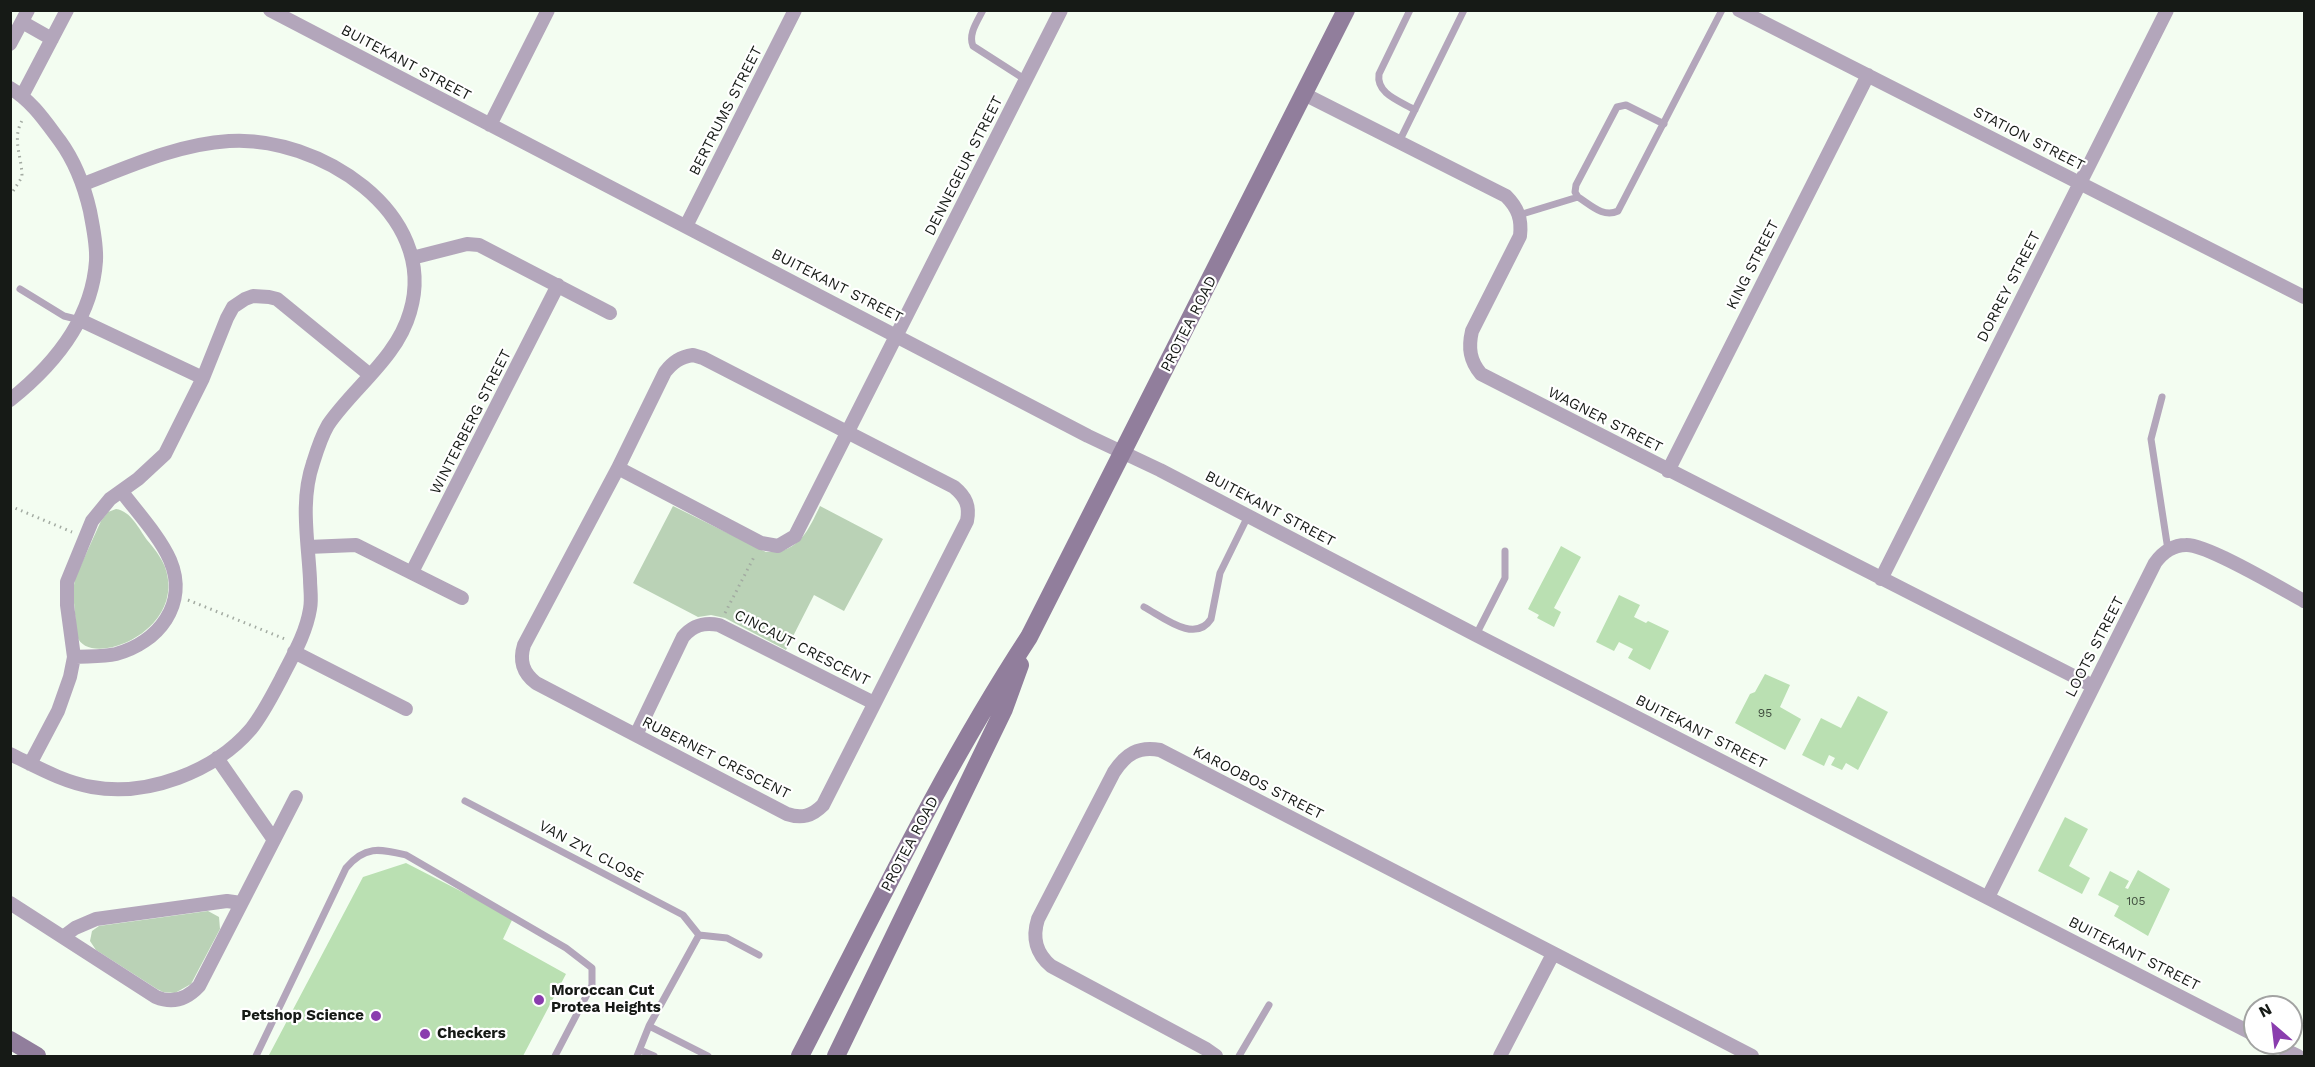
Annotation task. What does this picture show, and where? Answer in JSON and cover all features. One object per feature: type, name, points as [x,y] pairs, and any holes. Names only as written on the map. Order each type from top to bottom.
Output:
[{"type":"street","points":[[10,400],[36,379],[73,333],[92,289],[97,259],[84,184],[69,154],[22,97],[67,10]]},
{"type":"street","name":"BUITEKANT STREET","points":[[270,10],[288,15],[490,125],[1476,636],[2243,1029]]},
{"type":"street","points":[[490,125],[548,10]]},
{"type":"street","name":"BERTRUMS STREET","points":[[686,226],[795,10]]},
{"type":"street","name":"DENNEGEUR STREET","points":[[761,543],[778,546],[795,536],[1061,10]]},
{"type":"street","name":"PROTEA ROAD","points":[[801,1056],[889,884],[977,720],[1029,638],[1346,10]]},
{"type":"street","name":"STATION STREET","points":[[1739,10],[2304,297]]},
{"type":"street","name":"DORREY STREET","points":[[1881,579],[2167,10]]},
{"type":"street","points":[[10,44],[25,16],[52,39]]},
{"type":"street","name":"KING STREET","points":[[1668,471],[1868,75]]},
{"type":"street","points":[[1304,94],[1506,196],[1515,204],[1520,215]]},
{"type":"street","points":[[10,754],[76,783],[108,789],[142,788],[172,780],[217,758],[239,741],[259,718],[296,648],[311,606],[306,488],[321,438],[332,421],[398,340],[408,318],[414,288],[408,240],[397,221],[363,186],[309,155],[272,144],[232,141],[196,146],[84,184]]},
{"type":"street","name":"WAGNER STREET","points":[[1520,215],[1520,236],[1472,331],[1470,352],[1474,366],[1482,374],[1668,471],[2093,686]]},
{"type":"street","points":[[412,258],[467,244],[479,245],[610,313]]},
{"type":"street","name":"WINTERBERG STREET","points":[[412,572],[558,285]]},
{"type":"street","points":[[30,764],[58,711],[70,677],[74,657],[66,582],[96,514],[165,454],[203,378],[230,312],[245,299],[261,296],[283,303],[370,375]]},
{"type":"street","points":[[80,320],[203,378]]},
{"type":"street","name":"RUBERNET CRESCENT","points":[[693,356],[703,358],[962,493],[969,510],[967,521],[823,805],[810,815],[788,814],[536,683],[525,671],[521,658],[524,645],[618,468],[665,372],[672,363],[683,357],[693,356]]},
{"type":"street","points":[[618,468],[761,543]]},
{"type":"street","points":[[74,657],[113,655],[152,636],[165,623],[175,595],[173,569],[169,557],[122,492]]},
{"type":"street","points":[[2168,550],[2189,544],[2204,548],[2304,600]]},
{"type":"street","points":[[308,547],[356,545],[462,598]]},
{"type":"street","name":"LOOTS STREET","points":[[1988,897],[2155,563],[2168,550]]},
{"type":"street","name":"CINCAUT CRESCENT","points":[[636,735],[683,638],[697,626],[719,625],[874,703]]},
{"type":"street","name":"PROTEA ROAD","points":[[836,1056],[1004,709],[1029,638]]},
{"type":"street","points":[[296,648],[406,709]]},
{"type":"street","name":"KAROOBOS STREET","points":[[1216,1056],[1052,966],[1041,957],[1036,947],[1034,930],[1038,919],[1114,772],[1121,762],[1136,750],[1147,748],[1160,750],[1752,1056]]},
{"type":"street","points":[[217,758],[274,840]]},
{"type":"street","points":[[10,903],[156,997],[177,1000],[186,997],[199,986],[296,797]]},
{"type":"street","points":[[63,937],[75,928],[96,920],[227,901],[241,903]]},
{"type":"street","points":[[1500,1056],[1553,954]]},
{"type":"street","points":[[10,1040],[37,1056]]},
{"type":"lane","points":[[983,10],[971,34],[973,46],[1026,80]]},
{"type":"lane","points":[[1410,10],[1379,74],[1378,82],[1384,92],[1415,110]]},
{"type":"lane","points":[[1399,142],[1464,10]]},
{"type":"lane","points":[[1664,124],[1626,105],[1617,108],[1576,185],[1575,192],[1578,197],[1603,213],[1618,211],[1664,124],[1722,10]]},
{"type":"lane","points":[[1520,215],[1578,197]]},
{"type":"lane","points":[[20,289],[64,316],[80,320]]},
{"type":"lane","points":[[2162,397],[2151,439],[2168,550]]},
{"type":"lane","points":[[1144,607],[1186,630],[1202,629],[1207,626],[1211,619],[1221,573],[1248,516]]},
{"type":"lane","points":[[1476,636],[1505,578],[1505,551]]},
{"type":"lane","name":"VAN ZYL CLOSE","points":[[465,801],[683,915],[699,935]]},
{"type":"lane","points":[[256,1056],[346,868],[366,851],[384,850],[406,855],[566,948],[592,968],[592,985],[555,1056]]},
{"type":"lane","points":[[654,1056],[639,1053],[649,1026],[699,935],[727,938],[759,955]]},
{"type":"lane","points":[[1239,1056],[1269,1005]]},
{"type":"lane","points":[[649,1026],[708,1056]]},
{"type":"path","points":[[10,195],[22,177],[16,138],[22,97]]},
{"type":"path","points":[[10,506],[86,537]]},
{"type":"path","points":[[719,625],[761,543]]},
{"type":"path","points":[[175,595],[296,648]]},
{"type":"green space","points":[[673,506],[766,552],[777,552],[794,545],[806,532],[820,506],[883,539],[844,611],[814,595],[786,650],[725,618],[711,615],[698,617],[633,583]]},
{"type":"green space","points":[[116,509],[126,513],[134,521],[159,556],[165,567],[168,590],[162,610],[150,626],[134,639],[99,649],[85,645],[77,636],[73,592],[75,578],[101,521],[108,512]]},
{"type":"green space","points":[[208,911],[219,917],[220,929],[191,984],[175,993],[157,989],[96,950],[90,941],[92,931],[99,926]]},
{"type":"building","points":[[1561,546],[1581,557],[1554,608],[1561,612],[1554,627],[1537,618],[1539,615],[1528,609]]},
{"type":"building","points":[[1619,595],[1640,605],[1634,617],[1669,631],[1650,670],[1628,658],[1633,649],[1619,642],[1614,651],[1596,642]]},
{"type":"building","points":[[1765,674],[1790,685],[1780,707],[1801,719],[1785,750],[1735,723],[1750,694],[1755,692]]},
{"type":"building","points":[[1858,696],[1888,712],[1858,770],[1846,763],[1842,770],[1831,765],[1835,758],[1829,755],[1824,766],[1802,755],[1821,718],[1841,728]]},
{"type":"building","points":[[2065,817],[2088,829],[2069,866],[2090,878],[2082,894],[2038,871]]},
{"type":"building","points":[[406,863],[513,918],[503,939],[566,974],[523,1056],[269,1055],[363,877]]},
{"type":"building","points":[[2138,870],[2170,889],[2148,936],[2114,916],[2119,906],[2098,895],[2110,871],[2129,881],[2125,888],[2128,889]]},
{"type":"place","name":"Moroccan Cut Protea Heights","points":[[539,1000]]},
{"type":"place","name":"Petshop Science","points":[[376,1016]]},
{"type":"place","name":"Checkers","points":[[425,1034]]}]
